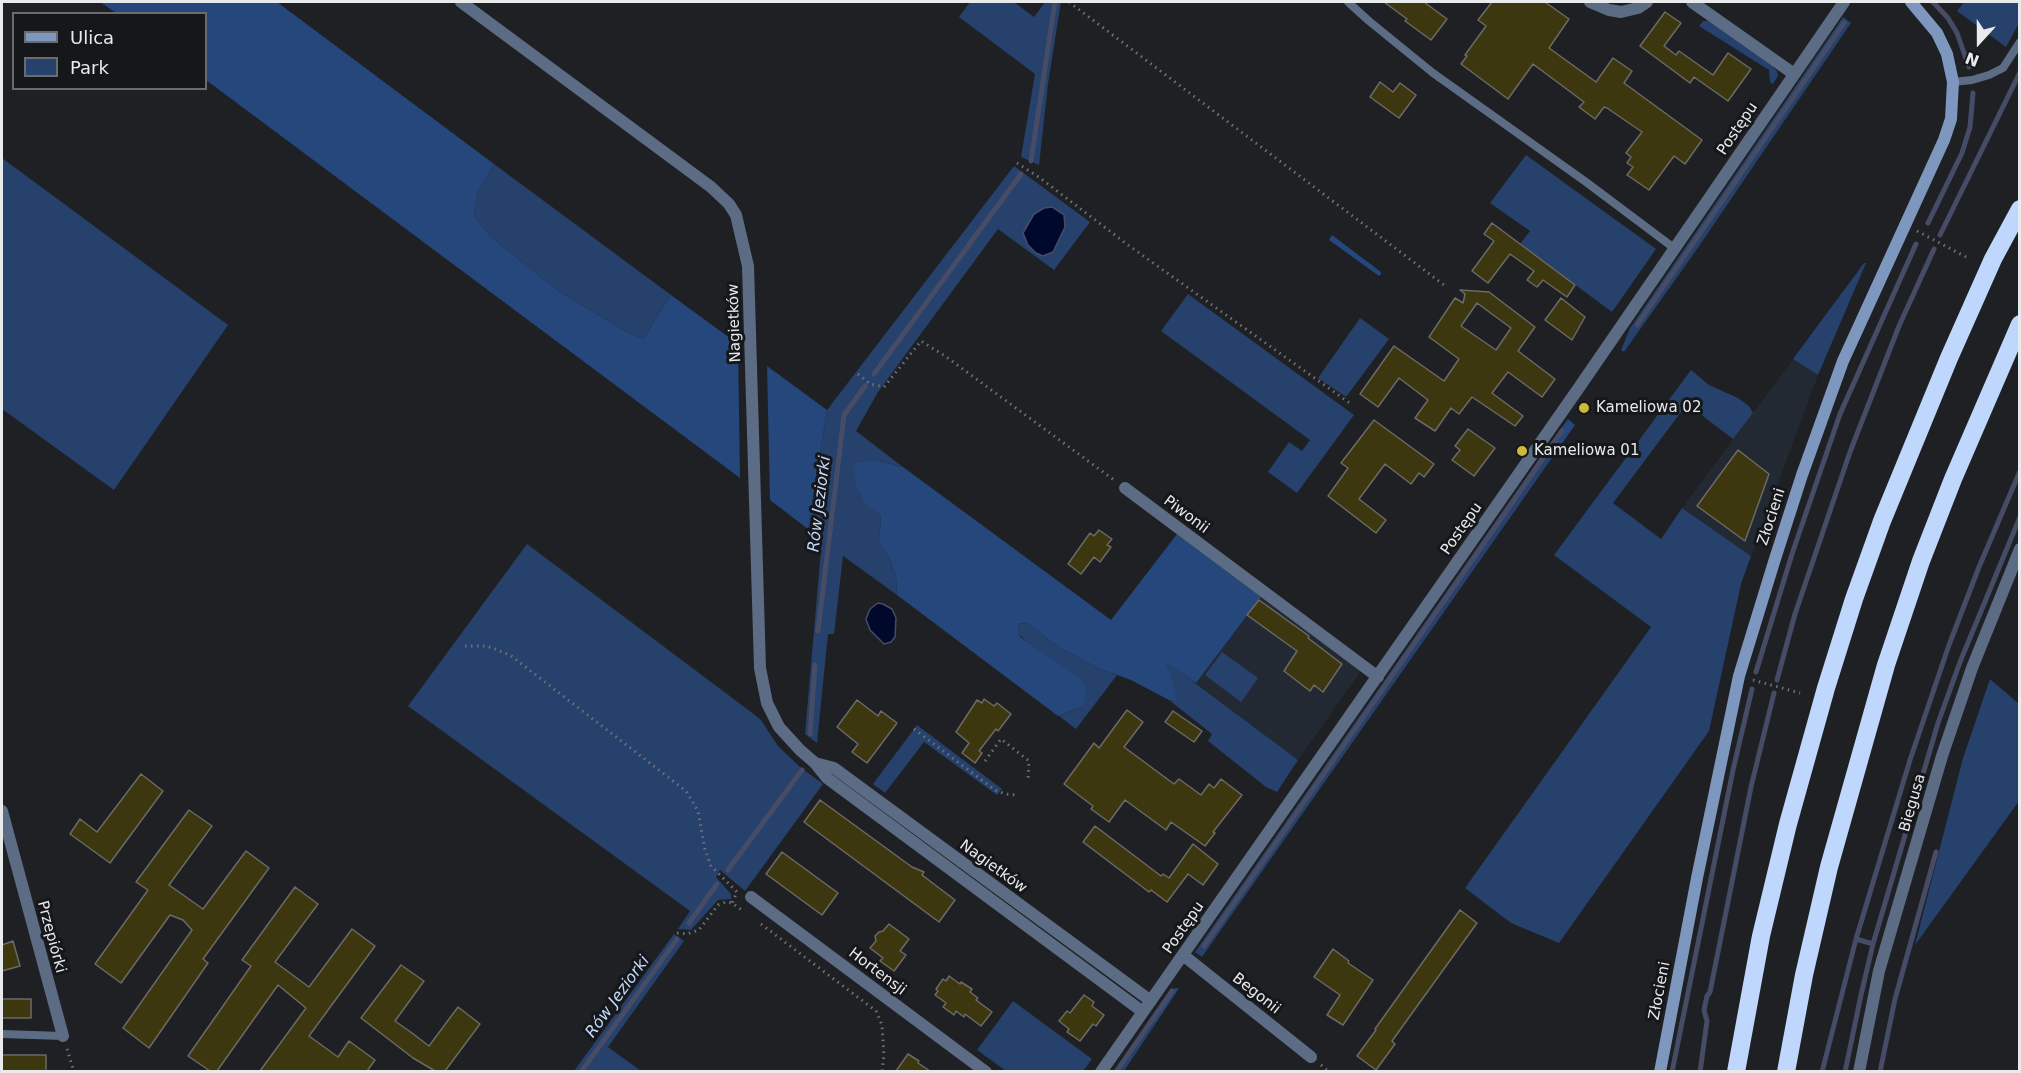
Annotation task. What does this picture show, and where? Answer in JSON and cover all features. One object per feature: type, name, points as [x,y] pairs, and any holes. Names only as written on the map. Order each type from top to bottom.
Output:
[{"type":"highway","points":[[1736,1071],[1761,936],[1788,824],[1823,698],[1854,599],[1882,522],[1949,358],[1993,260],[2019,209]]},
{"type":"highway","points":[[1786,1071],[1804,975],[1829,867],[1886,665],[1921,561],[2019,324]]},
{"type":"street","name":"Nagietków","points":[[460,2],[711,187],[729,204],[736,215],[748,266],[760,668],[765,696],[772,715],[788,738],[815,763],[827,778],[1147,1007]]},
{"type":"street","points":[[1590,2],[1621,12],[1638,8],[1647,2]]},
{"type":"street","points":[[1692,2],[1794,74]]},
{"type":"street","name":"Postępu","points":[[1101,1071],[1378,677],[1844,2]]},
{"type":"street","name":"Złocieni","points":[[1660,1071],[1739,676],[1802,475],[1843,361],[1949,129],[1953,104],[1953,82],[1947,54],[1937,33],[1911,2]]},
{"type":"street","name":"Piwonii","points":[[1125,488],[1378,677]]},
{"type":"street","name":"Biegusa","points":[[1859,1071],[1879,971],[1942,756],[1972,668],[2019,549]]},
{"type":"street","name":"Przepiórki","points":[[2,811],[6,838],[63,1036]]},
{"type":"street","name":"Hortensji","points":[[751,897],[986,1071]]},
{"type":"street","name":"Begonii","points":[[1183,955],[1311,1056]]},
{"type":"lane","points":[[1348,2],[1433,74],[1586,182],[1674,248]]},
{"type":"lane","points":[[1953,82],[1972,80],[2003,68],[2019,42]]},
{"type":"lane","points":[[2,1034],[63,1036]]},
{"type":"path","points":[[1069,2],[1444,285]]},
{"type":"path","points":[[1017,163],[1351,404]]},
{"type":"path","points":[[1906,222],[1918,232],[1968,258]]},
{"type":"path","points":[[858,375],[870,384],[885,387],[921,341],[945,356],[1125,488]]},
{"type":"path","points":[[465,646],[487,646],[510,655],[686,791],[698,811],[705,850],[711,866],[737,892],[732,903]]},
{"type":"path","points":[[1739,676],[1800,693]]},
{"type":"path","points":[[914,729],[995,790],[1017,795]]},
{"type":"path","points":[[985,762],[1002,739],[1029,761],[1028,780]]},
{"type":"path","points":[[677,933],[687,934],[699,930],[718,905],[726,902],[732,903],[748,915]]},
{"type":"path","points":[[758,922],[876,1011],[882,1025],[884,1054],[882,1071]]},
{"type":"path","points":[[63,1036],[74,1071]]},
{"type":"shaded area","points":[[100,2],[277,2],[494,164],[478,191],[474,216],[490,236],[558,291],[625,331],[643,339],[671,295],[738,344],[740,478],[207,81],[207,12],[115,12]]},
{"type":"shaded area","points":[[1052,207],[1064,215],[1065,227],[1053,252],[1043,256],[1028,245],[1023,233],[1034,214],[1044,208]]},
{"type":"shaded area","points":[[1332,235],[1381,274],[1379,276],[1329,240]]},
{"type":"shaded area","points":[[1793,359],[1818,375],[1751,556],[1682,508]]},
{"type":"shaded area","points":[[767,366],[827,410],[808,529],[770,500]]},
{"type":"shaded area","points":[[1568,419],[1575,425],[1554,455],[1546,449]]},
{"type":"shaded area","points":[[874,460],[903,467],[1111,620],[1177,534],[1261,597],[1196,683],[1167,663],[1176,693],[1176,701],[1169,700],[1131,680],[1098,668],[1060,648],[1027,623],[1018,624],[1020,637],[1079,677],[1087,689],[1082,707],[1058,716],[897,595],[896,577],[890,560],[879,542],[881,516],[864,502],[856,485],[854,463]]},
{"type":"shaded area","points":[[1261,597],[1361,671],[1298,760],[1196,683]]},
{"type":"shaded area","points":[[878,603],[892,609],[896,618],[895,637],[891,642],[884,644],[870,630],[866,619],[870,609]]},
{"type":"shaded area","points":[[1179,988],[1156,1023],[1150,1020],[1171,989]]},
{"type":"green space","points":[[970,2],[1014,2],[1034,17],[1045,2],[1061,2],[1048,84],[1039,165],[1021,157],[1035,74],[959,17]]},
{"type":"green space","points":[[1964,2],[2019,2],[2019,23],[2006,47],[1957,11]]},
{"type":"green space","points":[[1843,17],[1851,23],[1624,352],[1621,350],[1630,328]]},
{"type":"green space","points":[[1703,21],[1709,21],[1771,65],[1777,71],[1778,76],[1773,84],[1770,82],[1769,70],[1699,26]]},
{"type":"green space","points":[[1526,155],[1656,249],[1612,312],[1520,244],[1530,231],[1490,203]]},
{"type":"green space","points":[[2,158],[228,325],[114,490],[2,409]]},
{"type":"green space","points":[[494,164],[671,295],[643,339],[625,331],[558,291],[490,236],[474,216],[478,191]]},
{"type":"green space","points":[[1014,166],[1090,222],[1054,270],[998,229],[878,392],[856,431],[903,467],[874,460],[864,501],[881,516],[879,542],[890,560],[896,577],[897,595],[843,556],[834,634],[828,634],[817,743],[805,734],[822,539],[808,529],[827,410]]},
{"type":"green space","points":[[1866,263],[1818,375],[1793,359]]},
{"type":"green space","points":[[1188,294],[1354,415],[1297,493],[1268,472],[1289,442],[1302,451],[1310,440],[1161,331]]},
{"type":"green space","points":[[1360,318],[1389,339],[1346,397],[1318,378]]},
{"type":"green space","points":[[1691,370],[1709,385],[1738,398],[1749,406],[1753,413],[1733,439],[1687,404],[1613,503],[1661,539],[1682,508],[1751,556],[1741,584],[1709,731],[1559,943],[1511,923],[1465,888],[1651,627],[1554,555]]},
{"type":"green space","points":[[1546,449],[1554,455],[1202,957],[1195,952]]},
{"type":"green space","points":[[527,544],[761,720],[778,746],[800,767],[823,784],[745,891],[720,870],[716,877],[731,894],[731,899],[718,900],[691,930],[678,929],[690,911],[408,706]]},
{"type":"green space","points":[[1027,623],[1060,648],[1098,668],[1117,675],[1076,729],[1059,716],[1082,707],[1034,647],[1020,636],[1018,624]]},
{"type":"green space","points":[[1222,652],[1258,678],[1241,702],[1205,675]]},
{"type":"green space","points":[[1167,662],[1298,760],[1277,792],[1266,787],[1208,741],[1212,734],[1169,700],[1175,701]]},
{"type":"green space","points":[[1990,679],[2019,704],[2019,801],[1915,945],[1963,758]]},
{"type":"green space","points":[[917,725],[1002,789],[997,795],[924,742],[885,793],[873,784]]},
{"type":"green space","points":[[674,934],[684,941],[608,1047],[641,1071],[574,1071]]},
{"type":"green space","points":[[1013,1001],[1092,1059],[1083,1071],[1006,1071],[977,1050]]},
{"type":"green space","points":[[1150,1020],[1156,1023],[1124,1071],[1114,1072]]},
{"type":"building","points":[[1384,2],[1424,2],[1447,19],[1431,40]]},
{"type":"building","points":[[1492,2],[1545,2],[1569,19],[1549,48],[1596,82],[1613,58],[1632,71],[1624,83],[1702,140],[1685,164],[1674,156],[1649,190],[1627,175],[1633,167],[1627,163],[1631,157],[1626,153],[1642,132],[1607,108],[1604,107],[1595,119],[1579,107],[1584,102],[1533,64],[1508,99],[1461,64],[1486,26],[1478,20]]},
{"type":"building","points":[[1665,12],[1681,23],[1664,46],[1676,55],[1679,51],[1713,75],[1728,53],[1751,69],[1728,101],[1694,77],[1690,83],[1640,46]]},
{"type":"building","points":[[1380,82],[1393,92],[1400,83],[1416,95],[1399,118],[1370,97]]},
{"type":"building","points":[[1492,223],[1575,285],[1567,297],[1543,280],[1537,287],[1527,280],[1534,271],[1510,254],[1488,283],[1472,271],[1494,241],[1484,234]]},
{"type":"building","points":[[1460,290],[1489,292],[1535,327],[1518,351],[1555,379],[1542,397],[1508,372],[1492,393],[1523,416],[1515,426],[1472,397],[1459,414],[1451,408],[1435,431],[1415,418],[1428,400],[1399,378],[1378,407],[1360,394],[1394,346],[1444,381],[1459,359],[1429,337],[1455,298],[1463,303],[1465,294]],"holes":[[[1477,303],[1511,328],[1496,350],[1461,326]]]},
{"type":"building","points":[[1561,298],[1585,317],[1572,340],[1545,320]]},
{"type":"building","points":[[1374,420],[1434,464],[1424,477],[1419,473],[1411,484],[1385,464],[1359,499],[1386,520],[1376,533],[1328,496],[1348,468],[1341,463]]},
{"type":"building","points":[[1468,429],[1495,448],[1474,476],[1452,460],[1460,450],[1455,446]]},
{"type":"building","points":[[1738,450],[1769,474],[1745,541],[1697,506]]},
{"type":"building","points":[[1099,530],[1112,539],[1107,545],[1111,547],[1100,562],[1094,557],[1081,574],[1068,564],[1090,533],[1094,536]]},
{"type":"building","points":[[1259,600],[1309,636],[1308,638],[1342,664],[1323,692],[1314,685],[1310,691],[1284,671],[1297,651],[1247,615]]},
{"type":"building","points":[[984,699],[994,706],[997,703],[1011,714],[979,751],[982,753],[975,763],[962,753],[969,743],[956,732],[977,700],[982,703]]},
{"type":"building","points":[[857,700],[878,716],[881,711],[897,723],[867,763],[852,752],[858,744],[837,727]]},
{"type":"building","points":[[1127,710],[1143,722],[1124,747],[1174,784],[1179,779],[1201,795],[1209,784],[1214,788],[1221,779],[1242,795],[1205,846],[1171,822],[1166,830],[1125,800],[1109,822],[1091,809],[1093,806],[1064,784],[1094,743],[1099,748]]},
{"type":"building","points":[[1173,711],[1202,731],[1194,742],[1165,722]]},
{"type":"building","points":[[141,774],[163,791],[110,863],[70,834],[80,819],[97,832]]},
{"type":"building","points":[[820,800],[912,867],[924,872],[922,875],[955,900],[939,922],[804,822]]},
{"type":"building","points":[[189,810],[212,826],[169,885],[203,909],[246,851],[269,868],[203,959],[208,963],[149,1048],[123,1028],[192,930],[183,920],[170,915],[121,983],[95,964],[148,890],[136,882]]},
{"type":"building","points":[[1095,826],[1161,876],[1163,874],[1169,878],[1193,844],[1218,864],[1203,885],[1188,874],[1167,902],[1151,890],[1149,892],[1083,842]]},
{"type":"building","points":[[782,852],[838,893],[822,915],[766,874]]},
{"type":"building","points":[[295,887],[318,904],[275,962],[309,987],[352,929],[375,946],[309,1036],[338,1057],[349,1041],[375,1060],[367,1071],[260,1071],[306,1008],[278,985],[217,1071],[210,1071],[188,1056],[251,966],[242,960]]},
{"type":"building","points":[[1460,910],[1477,923],[1392,1041],[1395,1044],[1376,1070],[1357,1056]]},
{"type":"building","points":[[889,924],[909,939],[900,951],[906,955],[894,971],[880,961],[883,958],[870,948],[876,941],[875,936]]},
{"type":"building","points":[[13,941],[20,966],[2,971],[2,945]]},
{"type":"building","points":[[1333,949],[1349,961],[1348,963],[1373,980],[1343,1025],[1327,1015],[1340,995],[1314,977]]},
{"type":"building","points":[[401,965],[424,981],[395,1021],[429,1046],[458,1007],[480,1024],[445,1071],[435,1071],[413,1058],[361,1018]]},
{"type":"building","points":[[949,976],[972,989],[970,992],[978,998],[976,1000],[992,1012],[981,1026],[965,1014],[964,1017],[956,1011],[954,1015],[943,1007],[946,1003],[935,995],[943,979],[946,981]]},
{"type":"building","points":[[1084,995],[1094,1002],[1092,1006],[1104,1015],[1096,1026],[1093,1024],[1080,1041],[1067,1032],[1069,1029],[1059,1021],[1067,1011],[1070,1013]]},
{"type":"building","points":[[2,999],[31,999],[31,1018],[2,1018]]},
{"type":"building","points":[[908,1054],[919,1061],[918,1063],[930,1071],[896,1071]]},
{"type":"building","points":[[2,1055],[46,1055],[46,1071],[2,1071]]},
{"type":"waterway","name":"Rów Jeziorki","points":[[1031,161],[1055,2]]},
{"type":"waterway","points":[[1933,2],[1948,18],[1957,33],[1969,67]]},
{"type":"waterway","points":[[1637,325],[1844,23]]},
{"type":"waterway","points":[[1940,235],[2020,72]]},
{"type":"waterway","points":[[1928,223],[1962,153],[1970,127],[1973,93]]},
{"type":"waterway","name":"Rów Jeziorki","points":[[874,374],[1021,174]]},
{"type":"waterway","points":[[1756,672],[1792,554],[1840,414],[1916,244]]},
{"type":"waterway","points":[[1777,680],[1795,614],[1850,452],[1899,326],[1934,249]]},
{"type":"waterway","name":"Rów Jeziorki","points":[[818,631],[844,415],[865,386]]},
{"type":"waterway","points":[[1204,946],[1562,431]]},
{"type":"waterway","points":[[1822,1072],[1856,939],[1910,760],[1949,645],[2020,471]]},
{"type":"waterway","points":[[1845,1072],[1873,944],[1938,723],[1960,662],[2020,517]]},
{"type":"waterway","name":"Rów Jeziorki","points":[[810,734],[815,665]]},
{"type":"waterway","points":[[1672,1072],[1733,770],[1752,689]]},
{"type":"waterway","points":[[1700,1072],[1707,1021],[1704,1010],[1710,992],[1751,787],[1774,693]]},
{"type":"waterway","name":"Rów Jeziorki","points":[[728,870],[802,770]]},
{"type":"waterway","points":[[1880,1072],[1895,999],[1936,852]]},
{"type":"waterway","name":"Rów Jeziorki","points":[[689,923],[717,884]]},
{"type":"waterway","name":"Rów Jeziorki","points":[[581,1072],[677,939]]},
{"type":"waterway","points":[[1856,939],[1873,944]]},
{"type":"waterway","points":[[1116,1072],[1172,991]]},
{"type":"place","name":"Kameliowa 02","points":[[1584,408]]},
{"type":"place","name":"Kameliowa 01","points":[[1522,451]]}]
